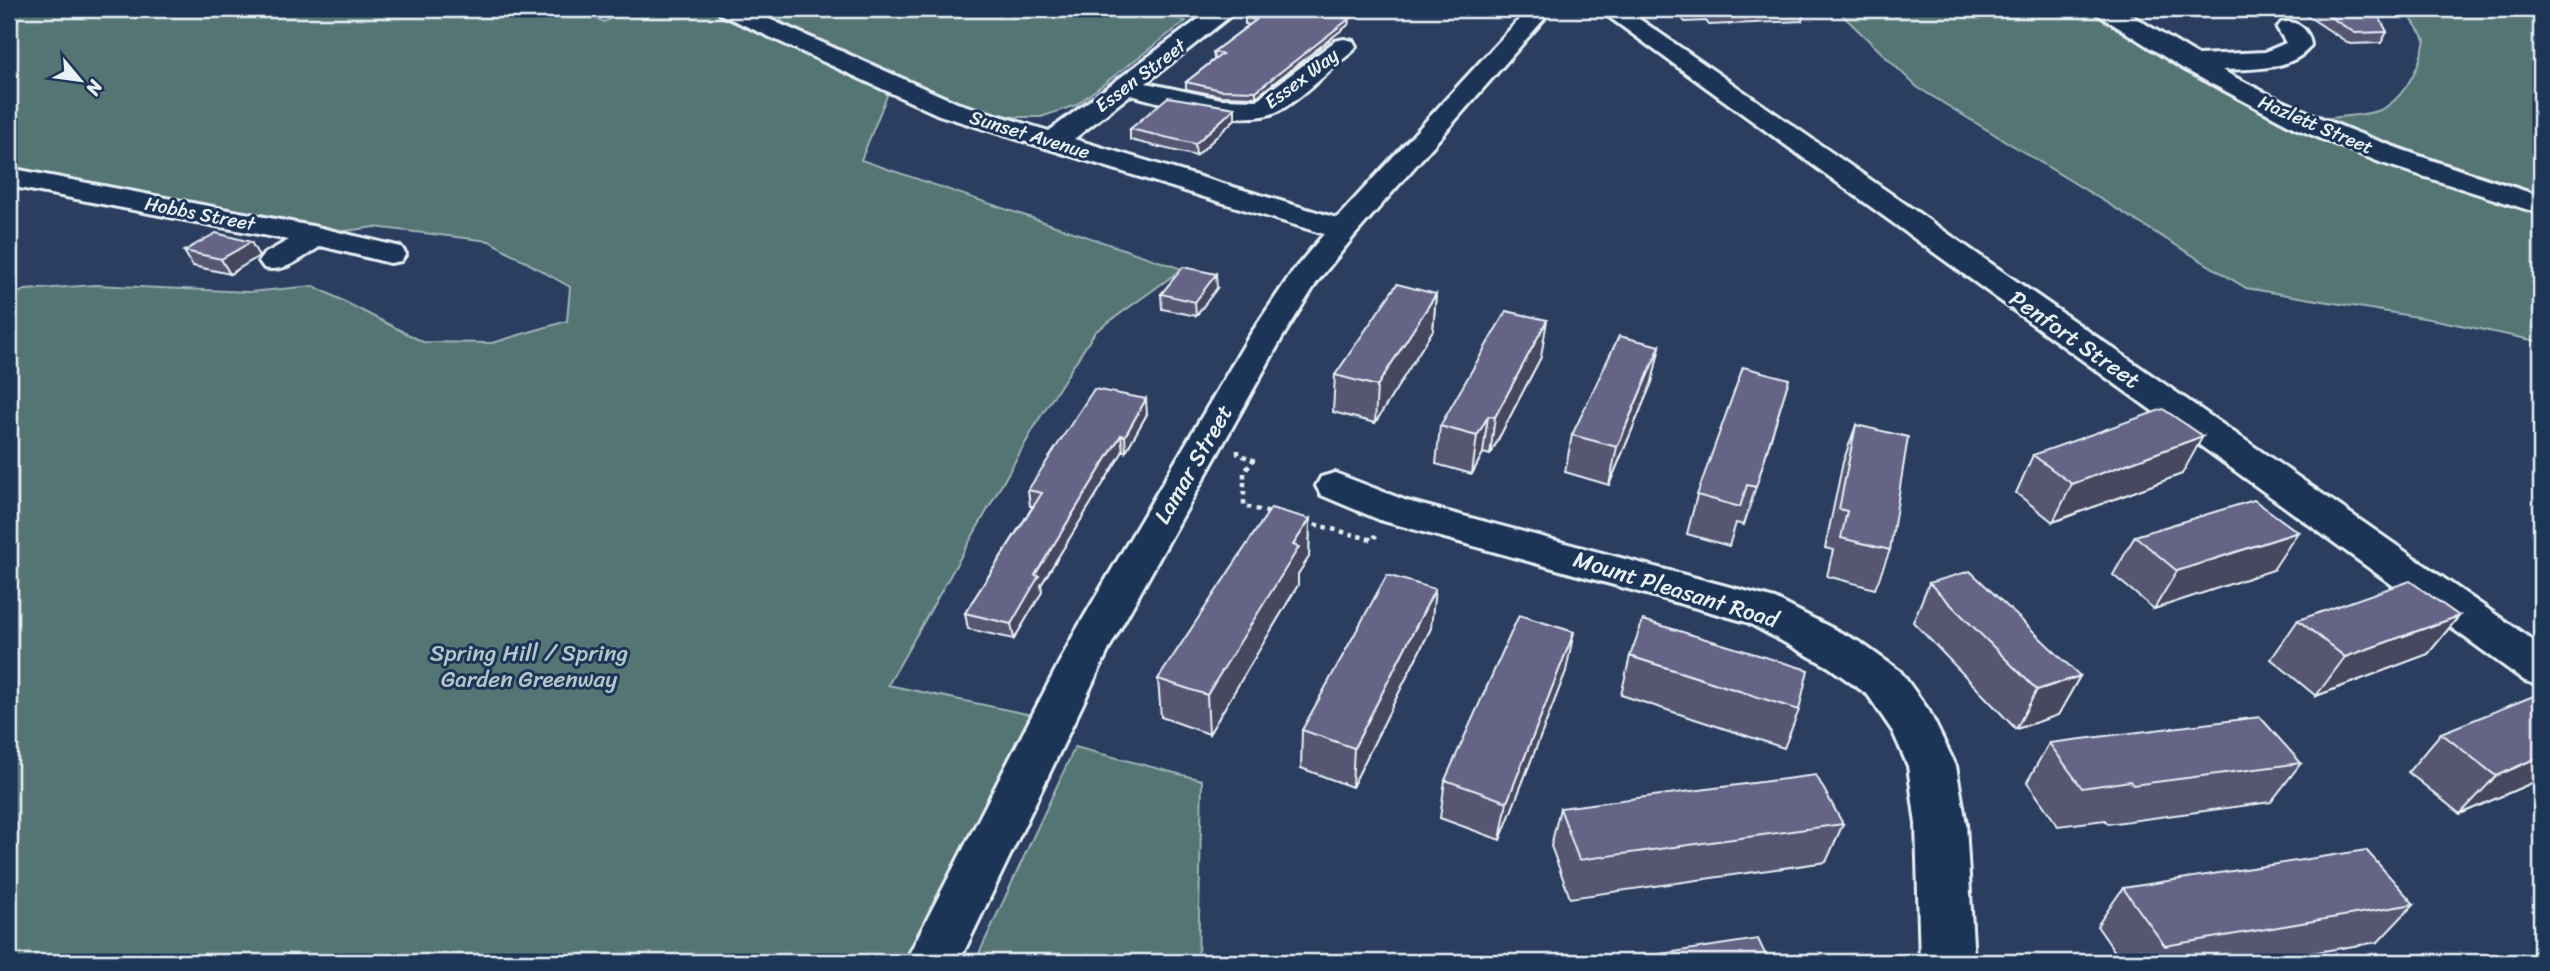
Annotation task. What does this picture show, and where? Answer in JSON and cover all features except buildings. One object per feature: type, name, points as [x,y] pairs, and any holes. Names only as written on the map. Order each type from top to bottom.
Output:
[{"type":"street","name":"Sunset Avenue","points":[[728,9],[771,20],[948,109],[1343,230]]},
{"type":"street","name":"Essen Street","points":[[1054,141],[1227,9]]},
{"type":"street","name":"Penfort Street","points":[[1610,9],[2541,669]]},
{"type":"street","name":"Hazlett Street","points":[[2105,9],[2230,86],[2305,122],[2371,148],[2541,205]]},
{"type":"street","name":"Lamar Street","points":[[932,962],[1089,645],[1265,338],[1304,278],[1343,230],[1532,19]]},
{"type":"street","points":[[2191,63],[2273,58],[2294,51],[2299,44],[2298,38],[2289,29]]},
{"type":"street","name":"Essex Way","points":[[1125,86],[1238,109],[1258,110],[1280,98],[1344,46]]},
{"type":"street","name":"Hobbs Street","points":[[9,177],[317,236],[390,254]]},
{"type":"street","points":[[275,261],[317,236]]},
{"type":"street","name":"Mount Pleasant Road","points":[[1335,486],[1394,511],[1760,610],[1845,655],[1884,683],[1913,724],[1932,766],[1941,824],[1947,962]]},
{"type":"path","points":[[1236,390],[1238,454],[1253,460],[1244,473],[1244,506],[1282,516]]},
{"type":"path","points":[[1295,519],[1373,540],[1394,511]]},
{"type":"green space","name":"Spring Hill / Spring Garden Greenway","points":[[9,9],[549,9],[543,18],[591,16],[604,22],[628,9],[707,9],[888,93],[861,160],[1182,269],[1095,332],[1039,419],[888,685],[1037,716],[907,962],[9,962],[9,297],[25,290],[95,285],[249,292],[314,286],[423,342],[492,343],[567,321],[570,287],[489,241],[374,227],[332,233],[9,170]]},
{"type":"green space","points":[[779,9],[1157,9],[1161,13],[1186,21],[1076,105],[1041,117],[1013,117],[958,103],[782,24]]},
{"type":"green space","points":[[1836,9],[2093,9],[2214,86],[2291,122],[2541,209],[2541,342],[2441,321],[2246,288],[1917,87]]},
{"type":"green space","points":[[2401,9],[2541,9],[2541,198],[2414,156],[2320,119],[2381,110],[2394,101],[2407,86],[2420,59],[2425,40],[2407,12]]},
{"type":"green space","points":[[1075,747],[1202,780],[1198,962],[975,962]]}]
